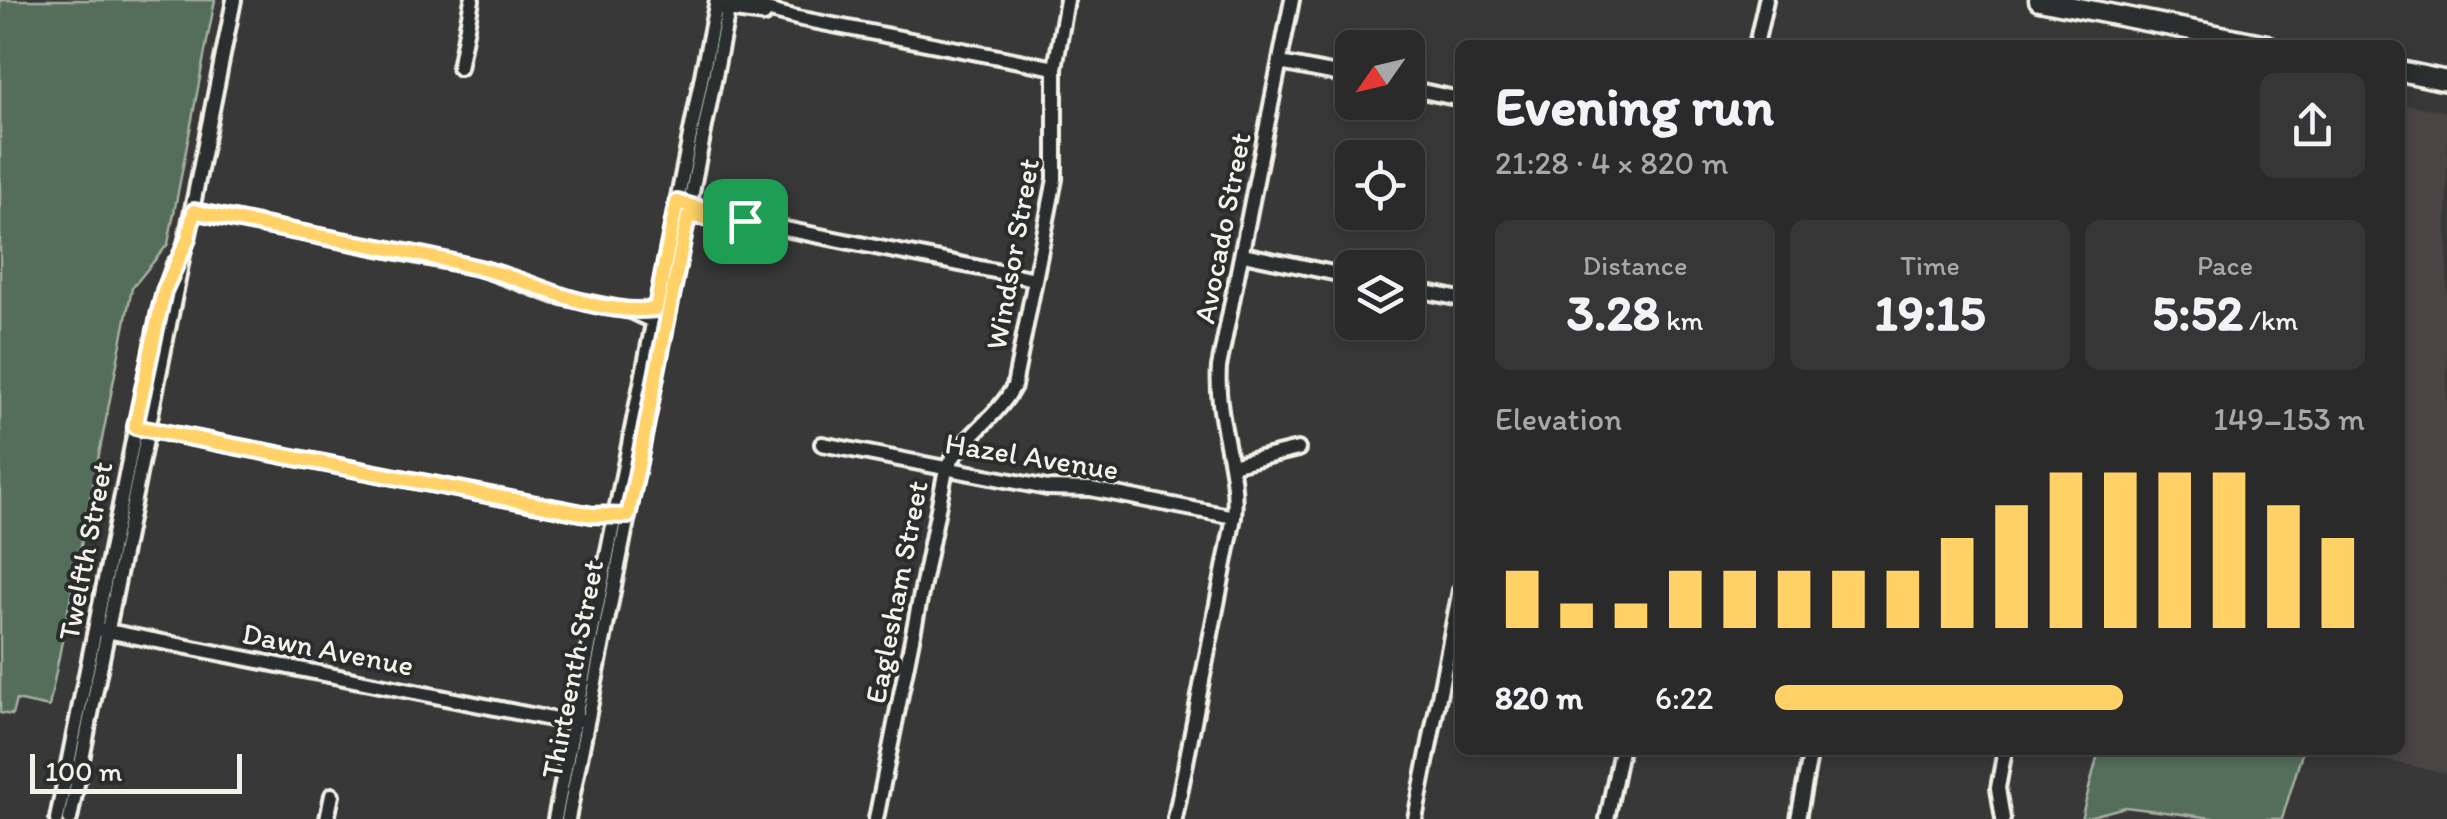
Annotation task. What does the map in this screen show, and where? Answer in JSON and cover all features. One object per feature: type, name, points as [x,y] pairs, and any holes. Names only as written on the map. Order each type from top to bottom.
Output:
[{"type":"street","name":"Twelfth Street","points":[[57,819],[101,629],[164,291],[188,239],[234,0]]},
{"type":"street","points":[[459,68],[472,0]]},
{"type":"street","name":"Windsor Street","points":[[1008,396],[1014,386],[1056,171],[1055,68],[1067,0]]},
{"type":"street","name":"Avocado Street","points":[[1175,819],[1234,517],[1231,465],[1221,423],[1218,386],[1292,0]]},
{"type":"street","points":[[2039,0],[2228,40]]},
{"type":"street","points":[[725,3],[1055,68]]},
{"type":"street","name":"Thirteenth Street","points":[[555,819],[580,725],[725,3]]},
{"type":"street","points":[[1757,40],[1764,4]]},
{"type":"street","points":[[1280,63],[1335,74]]},
{"type":"street","points":[[2405,72],[2447,81]]},
{"type":"street","points":[[1425,91],[1455,97]]},
{"type":"street","points":[[682,209],[1035,279]]},
{"type":"street","points":[[194,211],[484,269],[556,296],[661,317]]},
{"type":"street","points":[[1242,254],[1335,273]]},
{"type":"street","points":[[1425,292],[1455,298]]},
{"type":"street","name":"Eaglesham Street","points":[[876,819],[946,469],[1008,396]]},
{"type":"street","points":[[141,428],[620,521]]},
{"type":"street","name":"Hazel Avenue","points":[[822,444],[1058,490],[1092,489],[1234,517]]},
{"type":"street","points":[[1231,465],[1298,449]]},
{"type":"street","points":[[1415,819],[1455,615]]},
{"type":"street","name":"Twelfth Street","points":[[70,819],[101,629]]},
{"type":"street","name":"Dawn Avenue","points":[[101,629],[580,725]]},
{"type":"street","name":"Thirteenth Street","points":[[568,819],[580,725]]},
{"type":"street","points":[[1607,819],[1619,755]]},
{"type":"street","points":[[1798,819],[1811,755]]},
{"type":"street","points":[[2003,819],[1998,788],[2004,755]]},
{"type":"street","points":[[327,819],[332,795]]},
{"type":"shaded area","points":[[2405,104],[2447,112],[2447,773],[2356,755],[2405,755]]},
{"type":"green space","points":[[0,0],[215,0],[168,244],[132,288],[49,707],[16,700],[12,715],[0,713]]},
{"type":"green space","points":[[2098,755],[2301,755],[2282,819],[2221,819],[2125,807],[2081,819]]},
{"type":"route","points":[[677,202],[745,221],[688,216],[628,516],[592,515],[135,427],[164,291],[188,239],[194,211],[484,269],[556,296],[632,312],[656,309],[677,202]]}]
